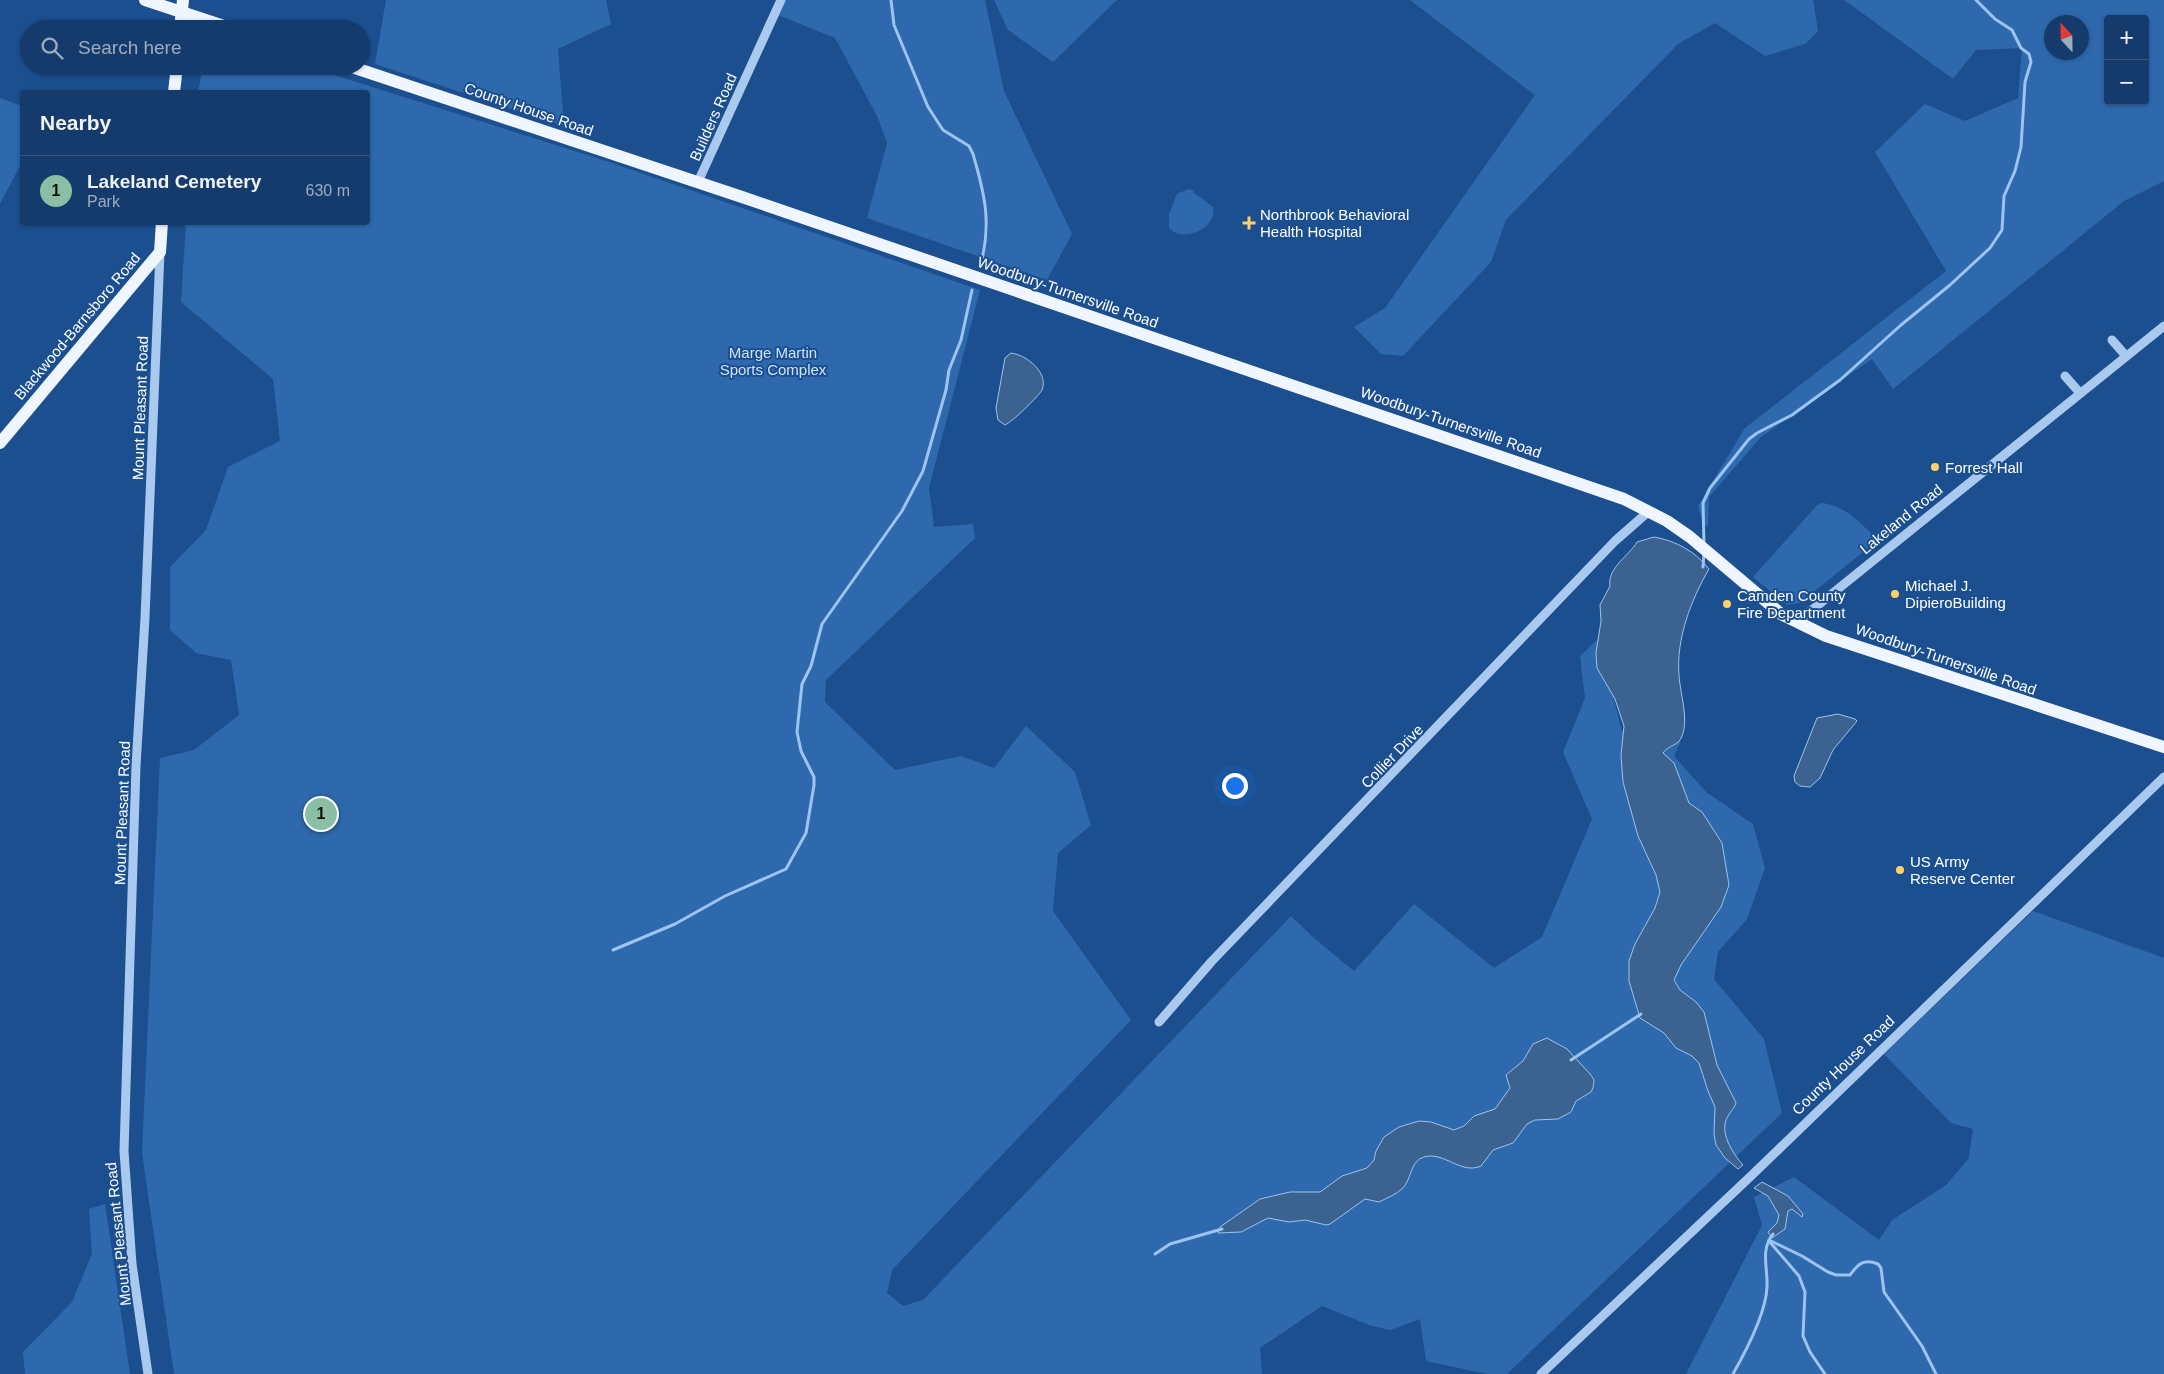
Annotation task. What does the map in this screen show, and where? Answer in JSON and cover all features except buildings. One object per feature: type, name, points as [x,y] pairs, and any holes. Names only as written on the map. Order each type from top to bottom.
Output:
[{"type":"main road","points":[[145,0],[183,6],[213,20]]},
{"type":"main road","points":[[181,20],[183,6]]},
{"type":"main road","name":"County House Road","points":[[370,73],[698,182]]},
{"type":"main road","points":[[174,90],[176,75]]},
{"type":"main road","name":"Woodbury-Turnersville Road","points":[[698,182],[1624,500],[1667,521],[1690,536],[1779,613],[1826,636],[2164,747]]},
{"type":"main road","name":"Blackwood-Barnsboro Road","points":[[0,443],[160,252],[162,225]]},
{"type":"street","name":"Builders Road","points":[[698,182],[780,0]]},
{"type":"street","name":"Mount Pleasant Road","points":[[148,1374],[132,1258],[124,1151],[136,766],[146,609],[160,252]]},
{"type":"street","name":"Lakeland Road","points":[[1797,622],[2164,326]]},
{"type":"street","points":[[2112,340],[2126,356]]},
{"type":"street","points":[[2065,376],[2080,393]]},
{"type":"street","name":"Collier Drive","points":[[1159,1022],[1212,961],[1615,541],[1648,512]]},
{"type":"street","name":"County House Road","points":[[1541,1374],[1752,1175],[2164,777]]},
{"type":"green space","points":[[386,0],[606,0],[611,24],[558,49],[564,126],[375,64]]},
{"type":"green space","points":[[779,0],[985,0],[1004,91],[1072,234],[1047,280],[867,218],[887,143],[878,118],[835,38],[773,13]]},
{"type":"green space","points":[[994,0],[1117,0],[1053,62],[1008,30]]},
{"type":"green space","points":[[1410,0],[1813,0],[1818,31],[1805,44],[1765,56],[1715,23],[1678,44],[1506,220],[1491,262],[1403,356],[1381,354],[1354,327],[1385,308],[1535,95]]},
{"type":"green space","points":[[1844,0],[2164,0],[2164,181],[2124,201],[1893,389],[1872,359],[1761,437],[1709,497],[1708,527],[1703,523],[1698,506],[1745,428],[1946,271],[1875,152],[1925,104],[1965,121],[2018,98],[2022,48],[1976,50],[1953,79]]},
{"type":"green space","name":"Marge Martin Sports Complex","points":[[201,75],[334,75],[606,161],[980,290],[929,488],[934,527],[973,524],[975,538],[826,680],[825,702],[895,770],[961,756],[994,768],[1026,726],[1075,772],[1091,825],[1058,853],[1053,911],[1131,1020],[892,1270],[887,1293],[903,1306],[923,1300],[1291,916],[1354,971],[1414,904],[1494,968],[1542,937],[1592,819],[1563,752],[1585,698],[1580,656],[1599,638],[1622,732],[1681,741],[1674,756],[1706,792],[1753,824],[1765,868],[1747,919],[1718,952],[1714,979],[1764,1039],[1782,1113],[1507,1374],[1487,1374],[1426,1361],[1420,1319],[1390,1330],[1369,1325],[1322,1306],[1260,1348],[1262,1374],[174,1374],[142,1153],[160,758],[194,750],[239,715],[231,660],[196,653],[170,630],[170,567],[206,530],[228,467],[280,441],[273,379],[181,302],[186,225],[370,225],[370,90],[198,90]]},
{"type":"green space","points":[[0,98],[20,105],[20,166],[0,204]]},
{"type":"green space","points":[[1188,189],[1194,190],[1193,192],[1213,207],[1213,215],[1205,227],[1198,231],[1190,234],[1175,233],[1169,228],[1169,214],[1177,194]]},
{"type":"green space","points":[[1821,503],[1846,511],[1878,540],[1800,603],[1787,605],[1753,577],[1817,505]]},
{"type":"green space","points":[[2033,911],[2164,958],[2164,1374],[1686,1374],[1762,1225],[1754,1197],[1794,1177],[1879,1240],[1892,1220],[1946,1185],[1969,1158],[1973,1129],[1951,1123],[1884,1054]]},
{"type":"green space","points":[[105,1204],[130,1374],[25,1374],[23,1352],[72,1302],[92,1254],[89,1209]]},
{"type":"shaded area","points":[[1011,353],[1030,361],[1039,371],[1043,384],[1042,390],[1036,398],[1005,425],[998,420],[996,408],[1005,358]]},
{"type":"shaded area","points":[[1654,537],[1670,541],[1691,552],[1709,569],[1696,594],[1682,634],[1679,675],[1685,722],[1684,729],[1681,739],[1663,753],[1674,763],[1689,803],[1702,812],[1722,843],[1729,885],[1721,907],[1681,965],[1674,980],[1680,990],[1696,1002],[1704,1012],[1717,1065],[1736,1103],[1725,1122],[1725,1128],[1731,1149],[1743,1165],[1738,1169],[1725,1158],[1716,1145],[1714,1134],[1715,1107],[1699,1063],[1692,1056],[1676,1048],[1664,1033],[1640,1018],[1629,981],[1629,961],[1635,944],[1655,908],[1660,892],[1656,875],[1638,836],[1623,782],[1621,755],[1624,726],[1615,699],[1597,668],[1596,653],[1601,621],[1600,605],[1610,586],[1610,580],[1615,568],[1637,542]]},
{"type":"shaded area","points":[[1838,714],[1857,721],[1833,750],[1820,778],[1810,787],[1800,786],[1795,782],[1794,776],[1817,718]]},
{"type":"shaded area","points":[[1547,1038],[1567,1049],[1591,1075],[1594,1080],[1591,1092],[1576,1101],[1571,1112],[1558,1119],[1535,1120],[1527,1124],[1513,1143],[1493,1150],[1481,1166],[1466,1168],[1439,1157],[1424,1157],[1416,1162],[1406,1184],[1398,1192],[1379,1202],[1365,1199],[1330,1224],[1326,1225],[1305,1220],[1289,1222],[1268,1218],[1241,1232],[1218,1233],[1220,1227],[1260,1199],[1290,1192],[1320,1192],[1342,1176],[1367,1168],[1374,1160],[1376,1151],[1384,1137],[1399,1127],[1419,1121],[1431,1122],[1454,1130],[1464,1126],[1474,1116],[1495,1109],[1510,1088],[1506,1075],[1523,1061],[1533,1044]]},
{"type":"shaded area","points":[[1762,1182],[1788,1196],[1803,1214],[1802,1217],[1792,1209],[1788,1211],[1785,1229],[1772,1238],[1768,1232],[1777,1223],[1779,1215],[1768,1196],[1754,1188]]},
{"type":"waterway","points":[[891,0],[894,25],[928,107],[943,130],[969,146],[973,154],[986,210],[986,237],[980,267]]},
{"type":"waterway","points":[[1704,544],[1703,503],[1710,488],[1749,439],[1792,415],[1840,380],[1990,248],[2002,230],[2004,196],[2015,171],[2021,147],[2025,82],[2031,62],[2029,54],[2021,48],[2012,30],[1995,19],[1976,0]]},
{"type":"waterway","points":[[613,950],[675,924],[725,896],[786,869],[806,833],[814,777],[801,751],[797,732],[802,684],[811,666],[822,624],[902,511],[923,471],[946,390],[949,370],[961,340],[972,290]]},
{"type":"waterway","points":[[1703,567],[1704,553]]},
{"type":"waterway","points":[[1571,1060],[1641,1014]]},
{"type":"waterway","points":[[1155,1254],[1170,1244],[1222,1229]]},
{"type":"waterway","points":[[1733,1374],[1749,1343],[1763,1308],[1767,1287],[1766,1253],[1769,1240],[1773,1234]]},
{"type":"waterway","points":[[1769,1240],[1836,1275],[1850,1275],[1859,1265],[1865,1262],[1878,1264],[1881,1268],[1884,1292],[1922,1346],[1936,1374]]},
{"type":"waterway","points":[[1769,1241],[1799,1276],[1805,1292],[1803,1336],[1810,1352],[1825,1374]]},
{"type":"place","name":"Northbrook Behavioral Health Hospital","points":[[1249,223]]},
{"type":"place","name":"Forrest Hall","points":[[1935,467]]},
{"type":"place","name":"Michael J. DipieroBuilding","points":[[1895,594]]},
{"type":"place","name":"Camden County Fire Department","points":[[1727,604]]},
{"type":"place","name":"Lakeland Cemetery","points":[[321,814]]},
{"type":"place","name":"US Army Reserve Center","points":[[1900,870]]}]
